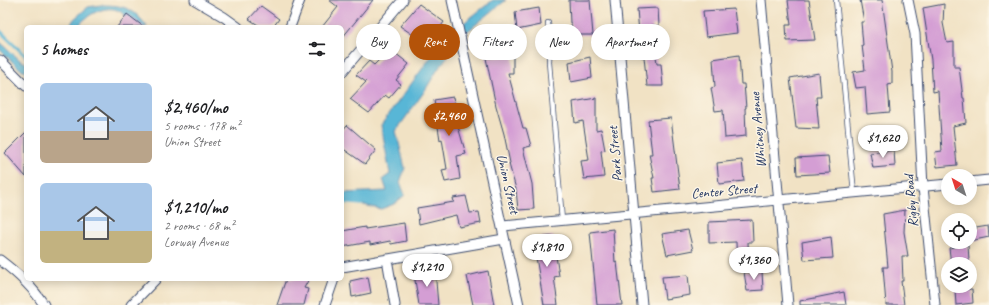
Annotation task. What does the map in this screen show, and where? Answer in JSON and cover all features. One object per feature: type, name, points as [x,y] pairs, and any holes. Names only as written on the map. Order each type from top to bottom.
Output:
[{"type":"street","points":[[194,0],[235,25]]},
{"type":"street","points":[[291,25],[300,0]]},
{"type":"street","points":[[344,70],[403,0]]},
{"type":"street","name":"Union Street","points":[[452,0],[503,226],[504,239],[519,305]]},
{"type":"street","name":"Park Street","points":[[616,0],[642,305]]},
{"type":"street","name":"Whitney Avenue","points":[[761,0],[788,305]]},
{"type":"street","name":"Rigby Road","points":[[908,0],[915,34],[923,187],[935,305]]},
{"type":"street","points":[[0,60],[24,84]]},
{"type":"street","points":[[977,181],[989,180]]},
{"type":"street","name":"Center Street","points":[[503,226],[941,185]]},
{"type":"street","points":[[344,267],[504,239]]},
{"type":"street","points":[[387,259],[395,305]]},
{"type":"street","points":[[0,260],[24,279]]},
{"type":"street","points":[[26,281],[44,305]]},
{"type":"street","points":[[131,305],[154,281]]},
{"type":"street","points":[[325,305],[333,281]]},
{"type":"lane","points":[[836,0],[854,193]]},
{"type":"lane","points":[[548,23],[550,42],[549,62],[562,221]]},
{"type":"water","points":[[493,0],[506,0],[477,24],[468,24],[468,31],[463,35],[461,25]]},
{"type":"water","points":[[101,5],[122,7],[133,12],[145,25],[134,25],[123,13],[117,10],[106,9],[90,15],[80,25],[70,25],[74,19],[88,7]]},
{"type":"water","points":[[0,42],[24,62],[24,70],[20,69],[0,50]]},
{"type":"water","points":[[429,60],[445,60],[396,131],[405,168],[400,182],[405,195],[394,204],[381,209],[344,200],[344,193],[387,191],[383,179],[390,174],[381,125]]},
{"type":"building","points":[[329,0],[373,0],[344,36],[344,25],[324,25],[338,7]]},
{"type":"building","points":[[569,0],[590,0],[592,24],[591,35],[583,35],[583,24],[570,23]]},
{"type":"building","points":[[788,0],[809,0],[815,40],[787,41],[786,25],[791,25]]},
{"type":"building","points":[[860,0],[882,0],[892,72],[892,84],[888,85],[890,112],[867,114],[865,87],[856,88],[853,72],[865,70],[861,22],[864,22]]},
{"type":"building","points":[[419,4],[444,22],[443,24],[409,24],[409,32],[401,27]]},
{"type":"building","points":[[944,4],[943,23],[947,43],[954,42],[954,67],[959,67],[966,123],[953,126],[957,165],[937,167],[935,152],[942,151],[938,91],[933,92],[931,60],[923,8]]},
{"type":"building","points":[[261,6],[279,19],[274,25],[258,25],[249,19]]},
{"type":"building","points":[[539,8],[541,24],[535,24],[535,26],[527,28],[527,24],[516,24],[515,12]]},
{"type":"building","points":[[658,8],[659,24],[638,24],[637,9]]},
{"type":"building","points":[[734,9],[737,33],[706,37],[703,11]]},
{"type":"building","points":[[127,14],[141,25],[119,25]]},
{"type":"building","points":[[739,55],[741,84],[744,84],[746,136],[725,138],[723,110],[715,111],[711,88],[715,87],[713,59]]},
{"type":"building","points":[[590,57],[592,78],[571,82],[569,62],[583,60],[583,59]]},
{"type":"building","points":[[401,58],[409,64],[396,80],[401,84],[389,98],[385,95],[369,113],[350,99],[366,82],[356,75],[369,61],[374,65],[379,60],[401,60]]},
{"type":"building","points":[[486,60],[513,60],[513,73],[508,73],[523,128],[526,128],[531,146],[523,148],[532,184],[534,209],[518,210],[516,189],[509,164],[504,134],[496,106]]},
{"type":"building","points":[[644,60],[656,60],[657,64],[661,64],[663,86],[647,86]]},
{"type":"building","points":[[819,73],[821,97],[816,97],[819,129],[796,128],[790,78]]},
{"type":"building","points":[[453,97],[456,112],[454,113],[466,154],[457,156],[460,179],[445,182],[442,170],[447,169],[442,139],[440,140],[434,100]]},
{"type":"building","points":[[596,98],[596,130],[601,129],[605,150],[601,151],[604,177],[584,179],[581,161],[589,160],[583,121],[575,123],[573,102]]},
{"type":"building","points":[[671,118],[680,189],[654,192],[652,178],[654,178],[649,154],[652,154],[648,120]]},
{"type":"building","points":[[347,125],[376,150],[365,164],[344,149],[344,129]]},
{"type":"building","points":[[24,134],[24,175],[5,153]]},
{"type":"building","points":[[894,150],[895,166],[873,168],[870,153]]},
{"type":"building","points":[[828,156],[830,173],[797,175],[796,158]]},
{"type":"building","points":[[742,160],[744,181],[719,184],[717,163]]},
{"type":"building","points":[[466,196],[470,213],[479,212],[481,223],[459,227],[456,215],[419,224],[417,208],[454,202],[453,198]]},
{"type":"building","points":[[905,210],[904,232],[908,256],[902,256],[903,281],[901,281],[904,305],[886,305],[883,267],[888,267],[883,214]]},
{"type":"building","points":[[752,220],[753,242],[748,242],[749,268],[737,269],[736,242],[709,243],[709,222]]},
{"type":"building","points":[[404,223],[406,241],[391,244],[390,241],[370,245],[370,242],[344,247],[344,231],[365,227],[365,229]]},
{"type":"building","points":[[988,226],[989,237],[977,240],[977,228]]},
{"type":"building","points":[[613,229],[615,263],[617,262],[622,305],[597,305],[590,232]]},
{"type":"building","points":[[688,230],[693,250],[667,255],[662,234]]},
{"type":"building","points":[[553,236],[559,276],[554,277],[558,305],[544,305],[536,257],[534,257],[532,239]]},
{"type":"building","points":[[831,237],[833,258],[804,260],[802,242]]},
{"type":"building","points":[[949,249],[968,249],[969,257],[950,257]]},
{"type":"building","points":[[435,270],[438,305],[419,305],[414,274]]},
{"type":"building","points":[[488,271],[494,305],[473,305],[467,276]]},
{"type":"building","points":[[762,271],[763,290],[747,291],[744,272]]},
{"type":"building","points":[[688,275],[690,295],[665,299],[662,277]]},
{"type":"building","points":[[368,277],[371,293],[352,297],[350,281]]},
{"type":"building","points":[[285,281],[308,281],[304,288],[308,289],[304,305],[277,305]]},
{"type":"building","points":[[844,292],[846,305],[800,305],[800,301]]},
{"type":"building","points":[[955,293],[972,293],[973,303],[956,305]]},
{"type":"waterway","points":[[0,31],[24,54]]},
{"type":"waterway","points":[[344,202],[362,204]]}]
